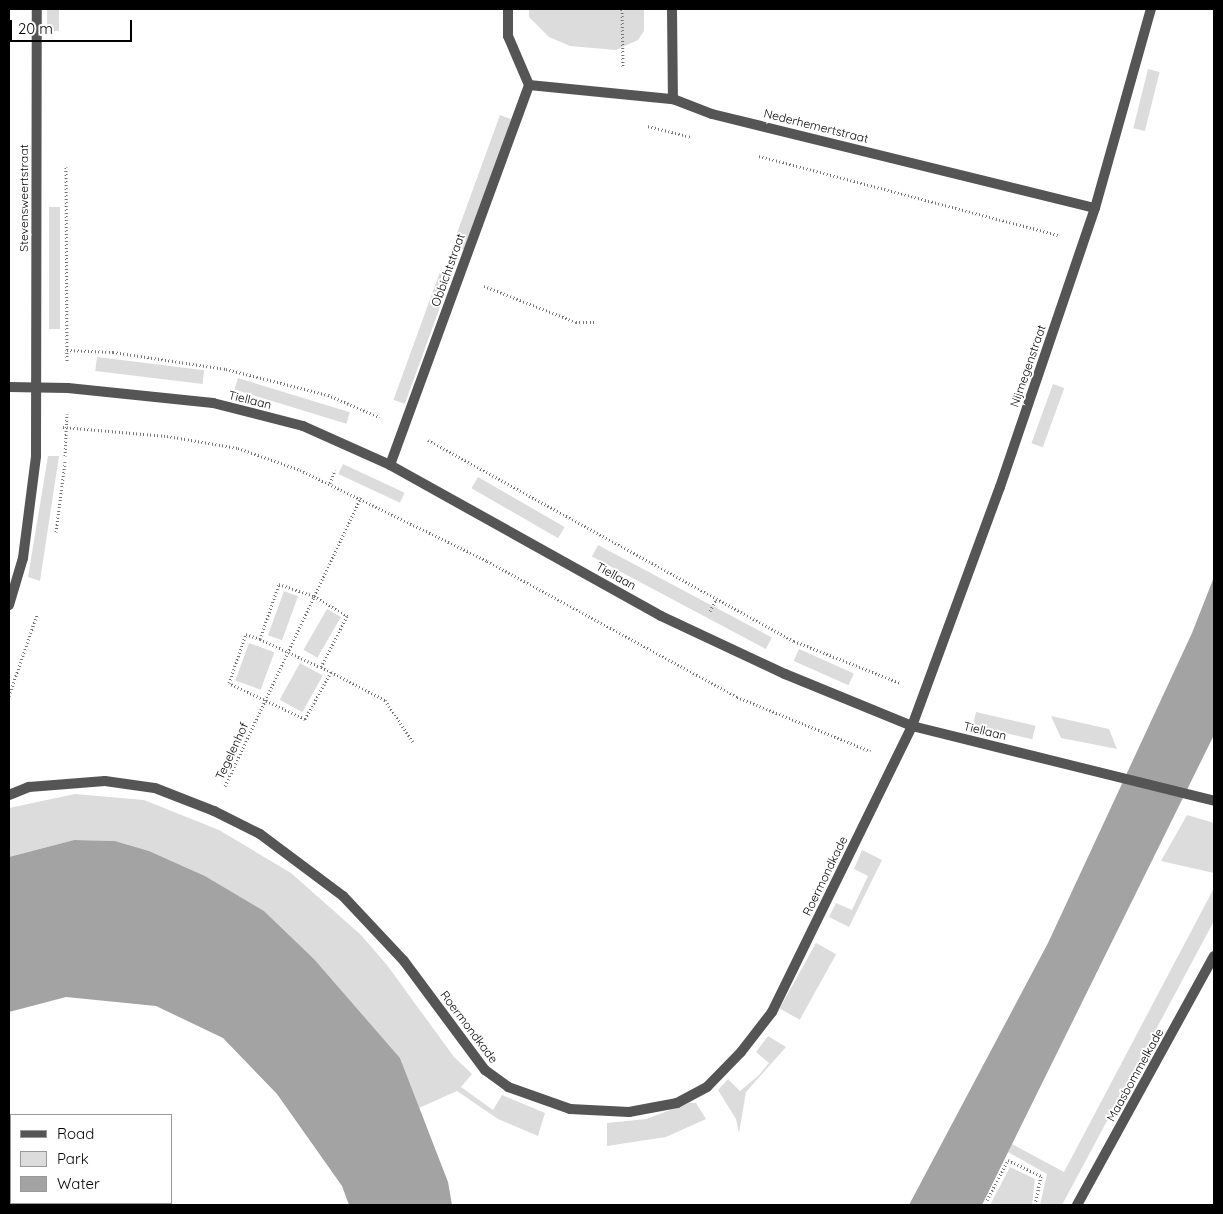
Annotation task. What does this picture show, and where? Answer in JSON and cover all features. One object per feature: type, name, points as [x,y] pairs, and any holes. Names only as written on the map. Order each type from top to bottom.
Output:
[{"type":"street","name":"Stevensweertstraat","points":[[9,605],[23,558],[36,456],[38,386],[37,9]]},
{"type":"street","points":[[508,9],[508,36],[529,85]]},
{"type":"street","points":[[672,9],[673,99]]},
{"type":"street","name":"Nijmegenstraat","points":[[912,726],[1000,487],[1095,208],[1151,9]]},
{"type":"street","name":"Nederhemertstraat","points":[[529,85],[673,99],[712,114],[1095,208]]},
{"type":"street","name":"Obbichtstraat","points":[[390,464],[529,85]]},
{"type":"street","name":"Tiellaan","points":[[9,388],[38,386],[213,403],[303,426],[390,464],[661,616],[785,674],[912,726],[1210,800]]},
{"type":"street","name":"Roermondkade","points":[[9,795],[29,787],[105,781],[155,788],[214,811],[260,834],[344,896],[404,961],[485,1070],[508,1087],[570,1109],[629,1112],[677,1103],[707,1087],[741,1052],[772,1012],[912,726]]},
{"type":"street","name":"Maasbommelkade","points":[[1077,1205],[1214,956]]},
{"type":"path","points":[[622,9],[623,118],[703,141],[712,114]]},
{"type":"path","points":[[757,155],[1068,238]]},
{"type":"path","points":[[478,294],[485,276]]},
{"type":"path","points":[[482,285],[576,322],[597,322]]},
{"type":"path","points":[[67,350],[113,352],[226,369],[328,395],[403,428]]},
{"type":"path","points":[[67,427],[167,436],[238,448],[361,497],[487,561],[681,669],[796,723],[872,754],[890,717]]},
{"type":"path","points":[[428,430],[425,439],[585,530],[794,641],[903,684]]},
{"type":"path","name":"Tegelenhof","points":[[214,811],[361,497]]},
{"type":"path","points":[[260,639],[279,584],[314,596],[347,616],[320,667]]},
{"type":"path","points":[[330,672],[305,719],[229,683],[246,634],[288,651],[330,672],[385,700],[413,742]]},
{"type":"path","points":[[986,1200],[1008,1160],[1041,1176],[1035,1205]]},
{"type":"green space","points":[[47,9],[59,9],[59,31],[47,31]]},
{"type":"green space","points":[[529,9],[644,9],[644,31],[638,40],[616,50],[570,46],[549,37],[529,17]]},
{"type":"green space","points":[[1148,69],[1160,72],[1145,131],[1133,128]]},
{"type":"green space","points":[[500,115],[511,119],[464,250],[452,246]]},
{"type":"green space","points":[[49,207],[60,207],[60,329],[49,329]]},
{"type":"green space","points":[[440,272],[451,276],[405,404],[393,400]]},
{"type":"green space","points":[[97,357],[204,370],[202,384],[95,371]]},
{"type":"green space","points":[[238,378],[350,412],[346,424],[234,389]]},
{"type":"green space","points":[[1053,384],[1064,388],[1043,447],[1031,443]]},
{"type":"green space","points":[[48,456],[59,456],[40,581],[28,577]]},
{"type":"green space","points":[[343,464],[405,493],[400,503],[338,474]]},
{"type":"green space","points":[[478,477],[565,527],[558,538],[472,488]]},
{"type":"green space","points":[[598,545],[772,637],[766,649],[592,556]]},
{"type":"green space","points":[[284,591],[298,596],[282,640],[268,635]]},
{"type":"green space","points":[[327,609],[341,617],[317,658],[304,650]]},
{"type":"green space","points":[[249,643],[274,652],[261,690],[235,681]]},
{"type":"green space","points":[[799,649],[854,673],[849,685],[794,661]]},
{"type":"green space","points":[[300,663],[323,676],[302,712],[280,700]]},
{"type":"green space","points":[[976,712],[1035,726],[1032,739],[973,726]]},
{"type":"green space","points":[[1051,716],[1109,729],[1117,749],[1061,738]]},
{"type":"green space","points":[[75,794],[144,800],[219,830],[291,873],[361,935],[387,965],[454,1057],[472,1074],[461,1087],[493,1110],[502,1095],[545,1113],[538,1136],[498,1119],[457,1091],[419,1108],[400,1058],[314,959],[264,911],[205,876],[149,851],[115,841],[74,840],[9,857],[9,808]]},
{"type":"green space","points":[[1187,815],[1214,823],[1214,873],[1161,861]]},
{"type":"green space","points":[[862,850],[882,860],[849,927],[829,917],[836,903],[852,910],[868,876],[854,869]]},
{"type":"green space","points":[[1214,888],[1214,921],[1062,1205],[1040,1205],[1047,1174],[1008,1152],[1012,1144],[1064,1172]]},
{"type":"green space","points":[[816,943],[836,954],[800,1020],[780,1009]]},
{"type":"green space","points":[[768,1036],[786,1047],[746,1092],[739,1133],[736,1119],[718,1090],[728,1079],[740,1091],[758,1076],[769,1063],[756,1052]]},
{"type":"green space","points":[[689,1103],[696,1103],[706,1119],[666,1137],[607,1146],[607,1123],[646,1119]]},
{"type":"green space","points":[[1010,1167],[1035,1179],[1032,1205],[990,1205]]},
{"type":"water","points":[[1214,577],[1214,735],[982,1205],[909,1205],[1048,943],[1192,633]]},
{"type":"water","points":[[74,840],[115,841],[149,851],[205,876],[264,911],[314,959],[400,1058],[448,1182],[452,1205],[349,1205],[342,1186],[277,1094],[223,1038],[156,1006],[66,997],[9,1012],[9,857]]}]
